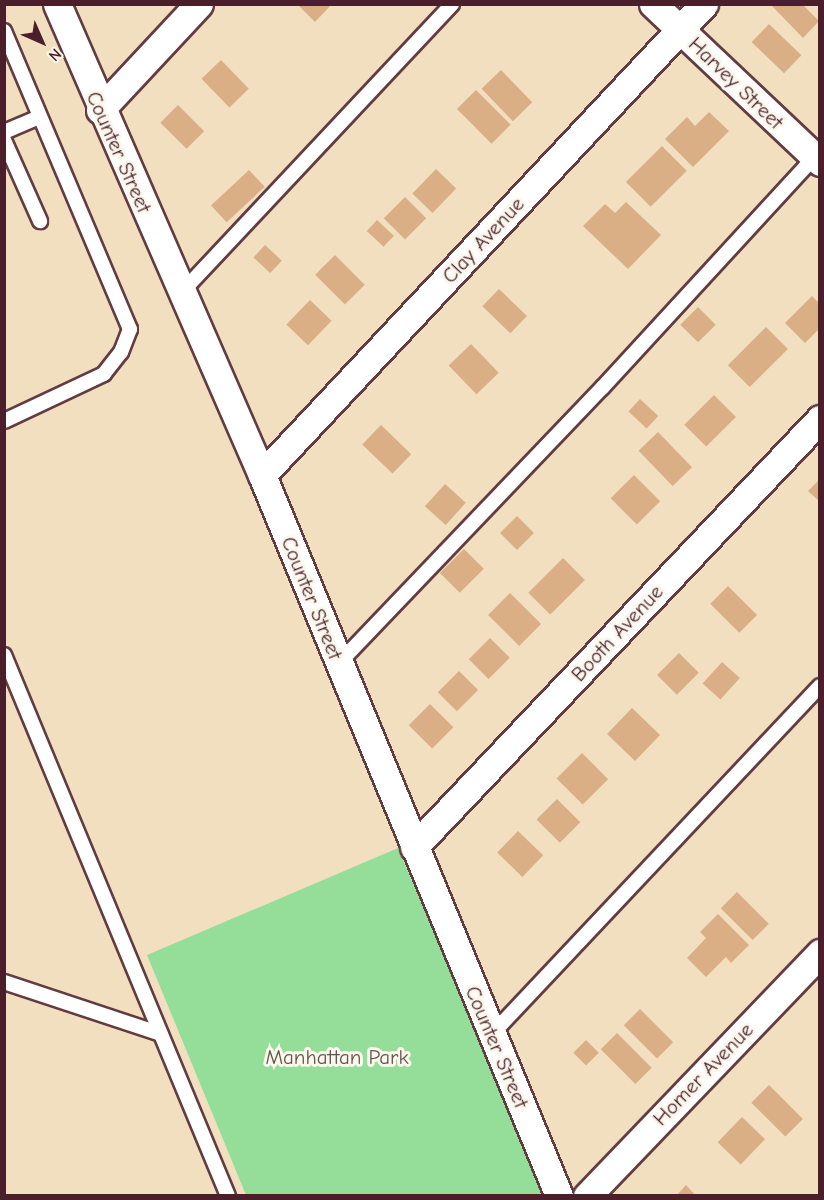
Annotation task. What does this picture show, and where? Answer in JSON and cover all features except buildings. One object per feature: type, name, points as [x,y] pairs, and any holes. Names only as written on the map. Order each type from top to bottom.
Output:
[{"type":"street","name":"Counter Street","points":[[57,4],[100,110],[262,475],[559,1196]]},
{"type":"street","points":[[100,110],[199,4]]},
{"type":"street","name":"Harvey Street","points":[[653,4],[818,157]]},
{"type":"street","name":"Clay Avenue","points":[[262,475],[704,4]]},
{"type":"street","name":"Booth Avenue","points":[[414,847],[819,418]]},
{"type":"street","name":"Homer Avenue","points":[[587,1196],[819,953]]},
{"type":"lane","points":[[181,293],[452,4]]},
{"type":"lane","points":[[4,31],[130,328],[121,352],[104,374],[4,421]]},
{"type":"lane","points":[[4,132],[39,117]]},
{"type":"lane","points":[[4,140],[40,221]]},
{"type":"lane","points":[[339,663],[602,388],[818,157]]},
{"type":"lane","points":[[4,655],[228,1196]]},
{"type":"lane","points":[[492,1034],[819,686]]},
{"type":"lane","points":[[4,982],[161,1034]]},
{"type":"green space","name":"Manhattan Park","points":[[398,848],[545,1195],[246,1195],[147,955]]}]
